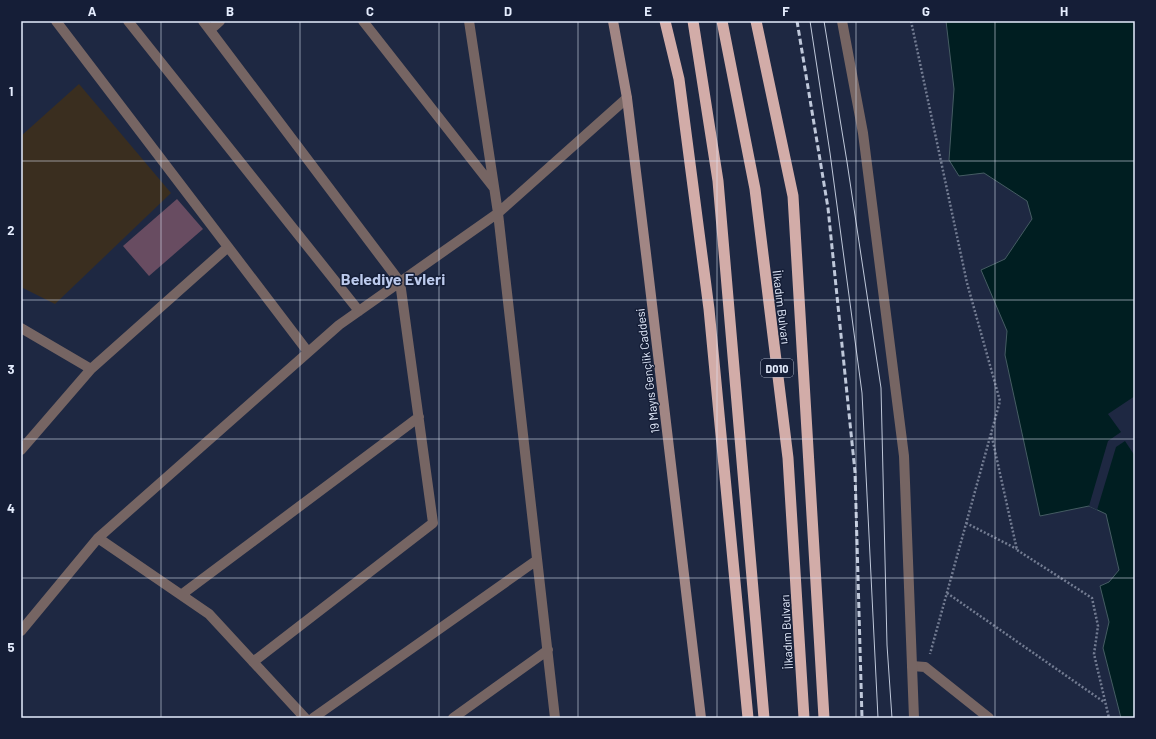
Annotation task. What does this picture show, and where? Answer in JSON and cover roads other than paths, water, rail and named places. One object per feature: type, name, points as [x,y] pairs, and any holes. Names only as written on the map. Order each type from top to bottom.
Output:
[{"type":"highway","points":[[666,21],[679,79],[709,309],[748,718]]},
{"type":"highway","points":[[693,21],[718,182],[764,718]]},
{"type":"highway","name":"İlkadım Bulvarı","points":[[722,21],[755,189],[788,458],[804,718]]},
{"type":"highway","points":[[756,21],[792,196],[824,718]]},
{"type":"main road","name":"19 Mayıs Gençlik Caddesi","points":[[613,21],[627,98],[700,718]]},
{"type":"street","points":[[56,21],[308,352]]},
{"type":"street","points":[[128,21],[359,311]]},
{"type":"street","points":[[203,21],[400,282],[433,523],[253,662]]},
{"type":"street","points":[[210,30],[220,21]]},
{"type":"street","points":[[363,21],[494,188]]},
{"type":"street","points":[[470,21],[498,213],[555,718]]},
{"type":"street","points":[[842,21],[863,133],[904,456],[914,718]]},
{"type":"street","points":[[21,631],[98,538],[308,352],[339,325],[498,213],[627,98]]},
{"type":"street","points":[[21,450],[91,369],[228,248]]},
{"type":"street","points":[[21,328],[91,369]]},
{"type":"street","points":[[181,595],[419,417]]},
{"type":"street","points":[[98,538],[209,614],[305,718]]},
{"type":"street","points":[[313,718],[537,560]]},
{"type":"street","points":[[454,718],[548,650]]},
{"type":"street","points":[[912,666],[925,667],[989,718]]},
{"type":"tram line","points":[[810,21],[830,153],[862,393],[878,718]]},
{"type":"tram line","points":[[824,21],[881,388],[887,645],[892,718]]},
{"type":"railway","points":[[797,21],[828,208],[855,472],[862,718]]},
{"type":"district","name":"Belediye Evleri","points":[[393,278]]}]
